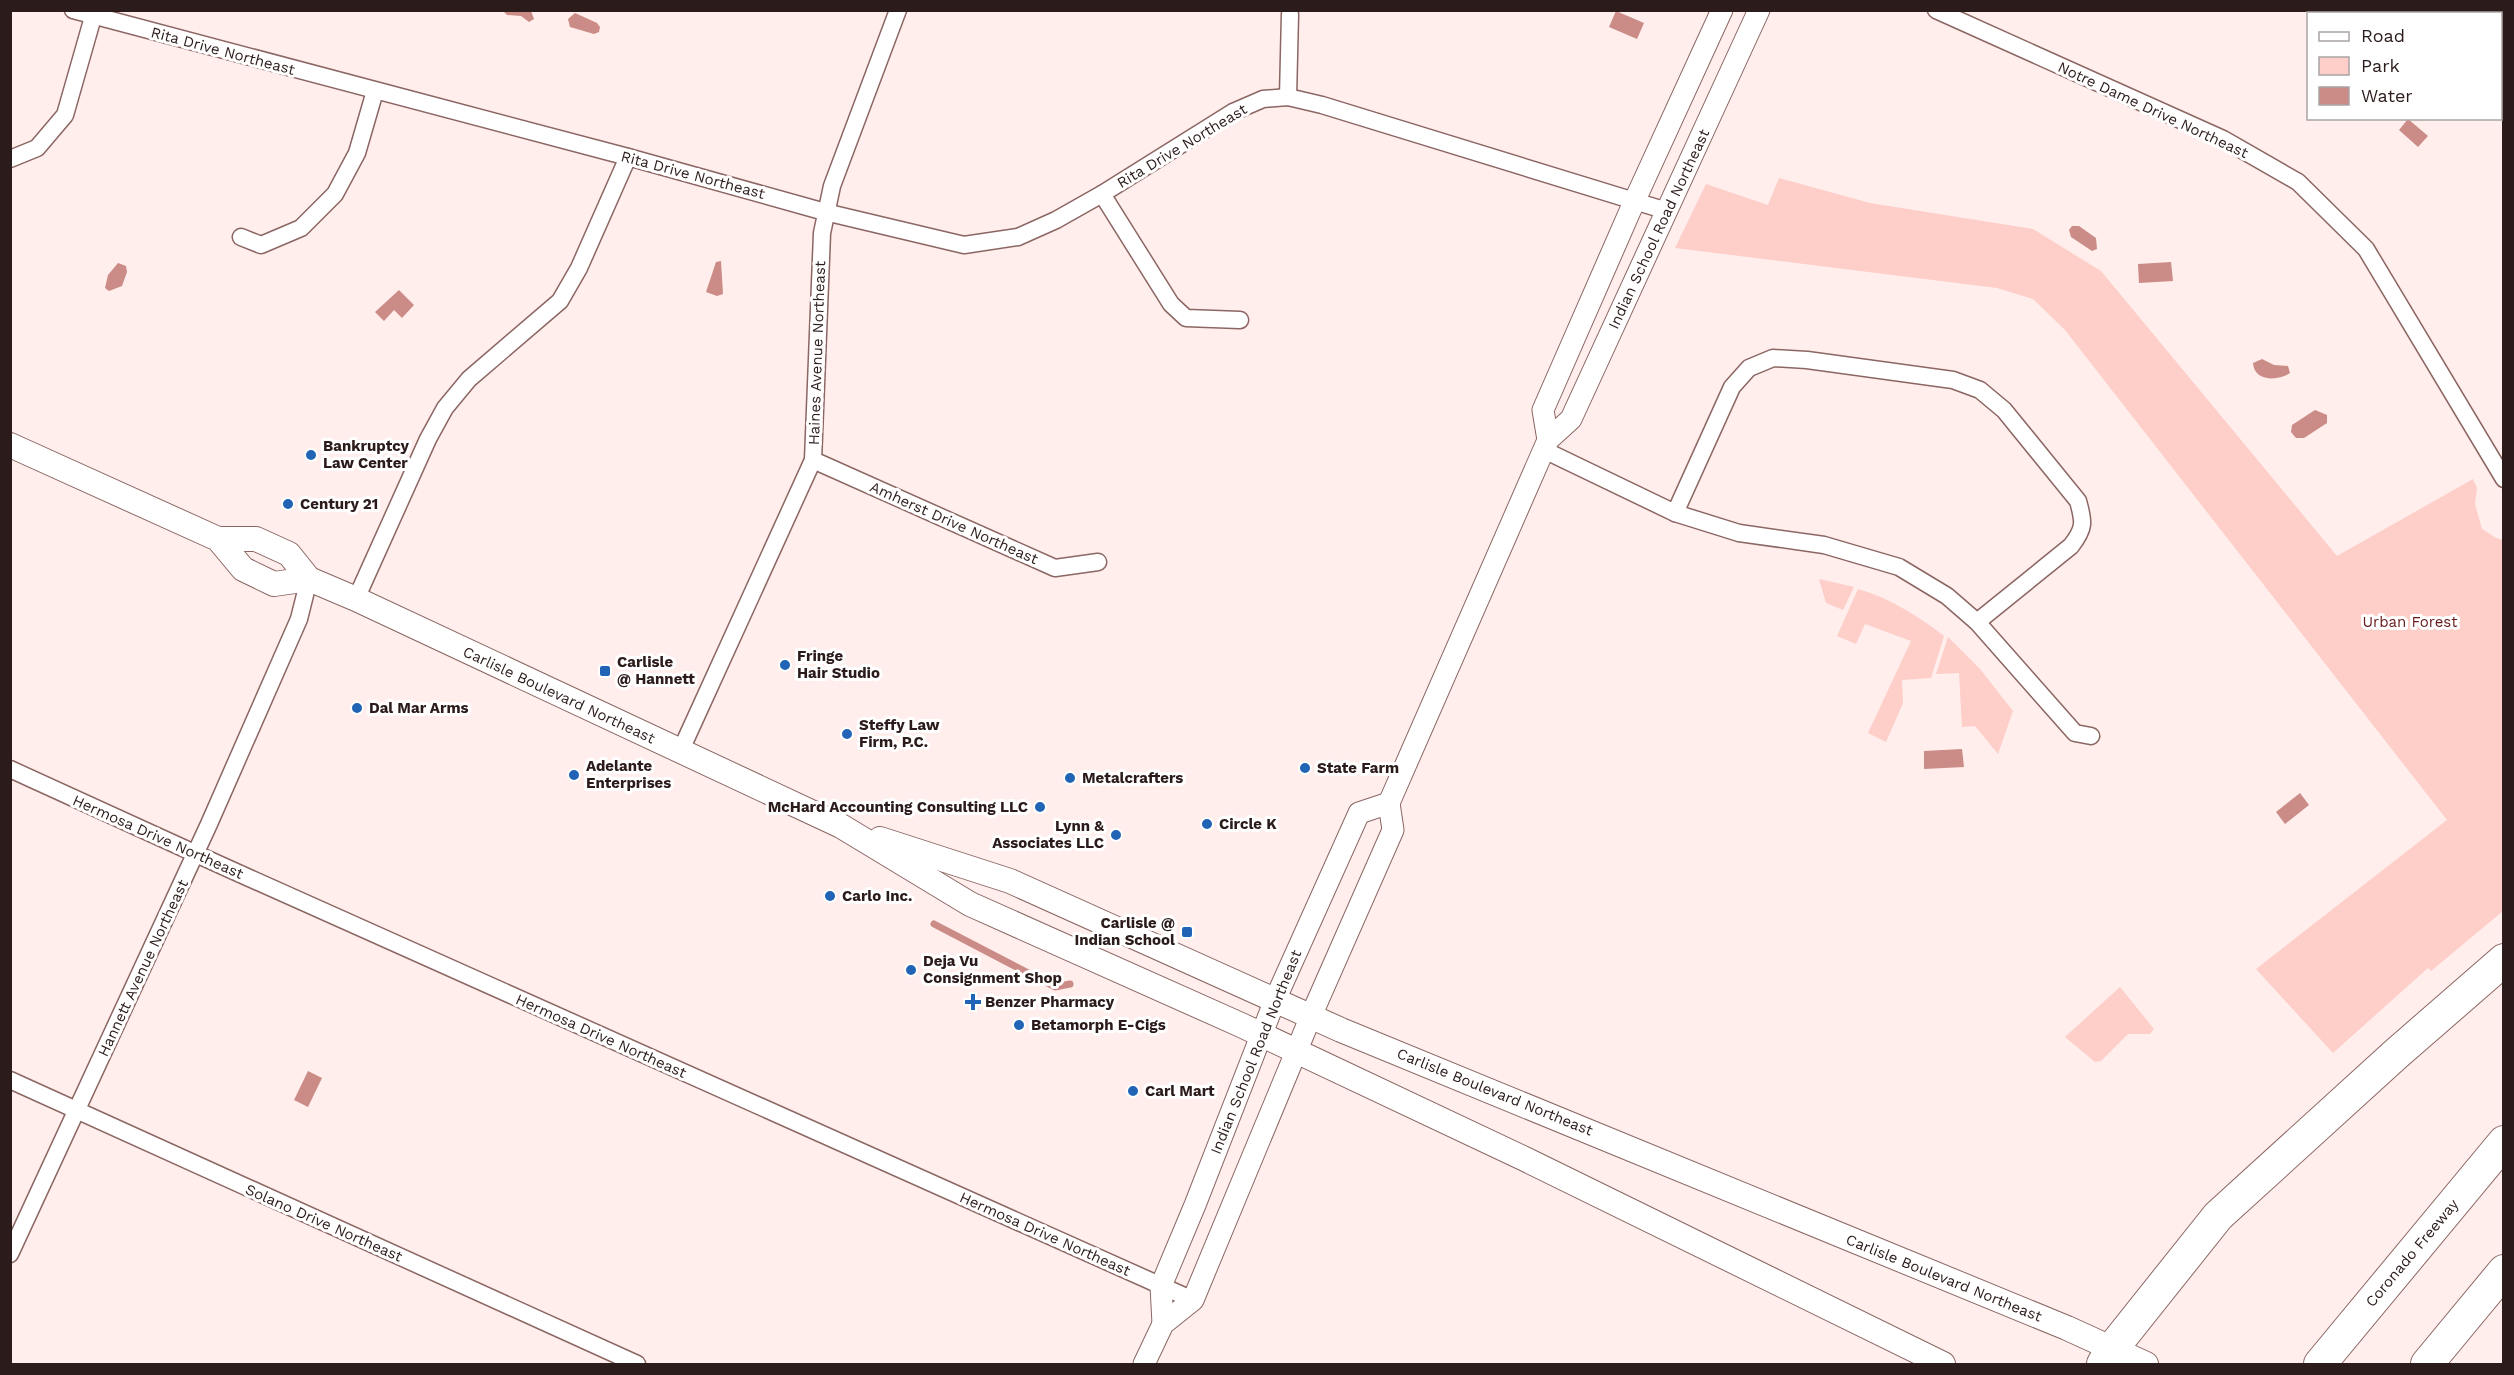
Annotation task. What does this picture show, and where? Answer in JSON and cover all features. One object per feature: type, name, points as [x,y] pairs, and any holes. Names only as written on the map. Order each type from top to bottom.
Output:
[{"type":"highway","points":[[2107,1357],[2218,1216],[2396,1054],[2504,960]]},
{"type":"highway","name":"Coronado Freeway","points":[[2320,1365],[2504,1142]]},
{"type":"highway","points":[[2427,1365],[2504,1271]]},
{"type":"main road","name":"Carlisle Boulevard Northeast","points":[[10,445],[218,539],[256,539],[289,554],[309,579],[841,826],[970,904],[1297,1051],[1527,1160],[1943,1365]]},
{"type":"main road","name":"Carlisle Boulevard Northeast","points":[[218,539],[243,569],[274,584],[309,579]]},
{"type":"main road","name":"Carlisle Boulevard Northeast","points":[[841,826],[1010,881],[1311,1016],[1776,1210],[2067,1328],[2107,1357],[2146,1365]]},
{"type":"street","name":"Rita Drive Northeast","points":[[73,10],[628,157],[825,212],[964,245],[1018,237],[1102,194],[1233,112],[1263,99],[1288,97],[1334,108],[1667,211]]},
{"type":"street","name":"Haines Avenue Northeast","points":[[680,752],[813,460],[822,233],[825,212],[832,186],[898,10]]},
{"type":"street","points":[[1722,10],[1634,202],[1543,411],[1546,445],[1675,513],[1738,532],[1824,545],[1899,567],[1947,596],[1977,622],[2075,733],[2091,736]]},
{"type":"street","name":"Indian School Road Northeast","points":[[1162,1324],[1193,1300],[1311,1016],[1393,830],[1389,803],[1546,445],[1571,419],[1759,10]]},
{"type":"street","name":"Notre Dame Drive Northeast","points":[[1936,10],[2223,139],[2298,182],[2366,249],[2504,479]]},
{"type":"street","points":[[10,159],[37,148],[65,115],[94,14]]},
{"type":"street","points":[[1288,97],[1290,14]]},
{"type":"street","points":[[241,237],[261,245],[301,228],[336,194],[357,153],[375,91]]},
{"type":"street","points":[[356,599],[428,439],[445,408],[469,379],[560,301],[579,268],[628,157]]},
{"type":"street","points":[[1102,194],[1171,304],[1186,318],[1240,320]]},
{"type":"street","points":[[1675,513],[1732,387],[1749,368],[1773,358],[1807,360],[1953,380],[1980,390],[2004,410],[2078,501],[2082,516],[2082,532],[2071,546],[1977,622]]},
{"type":"street","name":"Amherst Drive Northeast","points":[[813,460],[1055,568],[1098,562]]},
{"type":"street","name":"Hannett Avenue Northeast","points":[[10,1254],[196,854],[299,619],[309,579]]},
{"type":"street","name":"Hermosa Drive Northeast","points":[[10,769],[1193,1300]]},
{"type":"street","name":"Indian School Road Northeast","points":[[1144,1365],[1162,1324],[1161,1286],[1275,1000],[1359,813],[1389,803]]},
{"type":"street","name":"Solano Drive Northeast","points":[[10,1080],[637,1365]]},
{"type":"green space","name":"Urban Forest","points":[[1779,178],[1870,203],[2033,229],[2101,271],[2337,556],[2473,479],[2477,488],[2475,504],[2482,529],[2503,540],[2503,911],[2431,971],[2428,968],[2333,1053],[2256,969],[2447,820],[2065,330],[2033,299],[1997,288],[1675,248],[1706,184],[1768,205]]},
{"type":"green space","points":[[1819,579],[1854,587],[1843,610],[1826,603]]},
{"type":"green space","points":[[1858,589],[1903,608],[1944,636],[1931,678],[1902,680],[1903,703],[1886,742],[1868,733],[1911,641],[1865,624],[1856,644],[1837,636]]},
{"type":"green space","points":[[1948,637],[1980,669],[2013,711],[1998,754],[1975,726],[1962,727],[1959,673],[1936,674]]},
{"type":"green space","points":[[2120,987],[2154,1029],[2150,1034],[2128,1034],[2101,1061],[2095,1062],[2065,1037]]},
{"type":"water","points":[[503,11],[531,11],[534,19],[529,22],[521,16],[507,15]]},
{"type":"water","points":[[1616,11],[1644,23],[1637,39],[1609,27]]},
{"type":"water","points":[[575,13],[597,23],[600,27],[599,32],[594,34],[570,27],[568,19]]},
{"type":"water","points":[[2409,120],[2428,136],[2418,147],[2399,130]]},
{"type":"water","points":[[2072,226],[2079,226],[2096,238],[2097,249],[2092,251],[2071,237],[2069,230]]},
{"type":"water","points":[[721,261],[723,294],[717,296],[706,292],[716,262]]},
{"type":"water","points":[[2171,262],[2173,281],[2139,283],[2138,264]]},
{"type":"water","points":[[118,263],[126,266],[127,272],[122,286],[109,291],[105,288],[108,275]]},
{"type":"water","points":[[399,290],[414,305],[402,318],[394,310],[384,321],[375,312]]},
{"type":"water","points":[[2262,359],[2274,365],[2288,366],[2290,373],[2274,378],[2262,377],[2254,369],[2253,363]]},
{"type":"water","points":[[2315,410],[2327,415],[2327,423],[2304,438],[2296,438],[2291,432],[2292,425]]},
{"type":"water","points":[[1962,749],[1964,767],[1924,769],[1924,751]]},
{"type":"water","points":[[2300,793],[2309,805],[2285,824],[2276,812]]},
{"type":"water","points":[[308,1071],[322,1078],[308,1107],[294,1100]]},
{"type":"waterway","points":[[934,924],[1055,987],[1070,984]]},
{"type":"place","name":"Bankruptcy Law Center","points":[[311,455]]},
{"type":"place","name":"Century 21","points":[[288,504]]},
{"type":"place","name":"Fringe Hair Studio","points":[[785,665]]},
{"type":"place","name":"Carlisle @ Hannett","points":[[605,671]]},
{"type":"place","name":"Dal Mar Arms","points":[[357,708]]},
{"type":"place","name":"Steffy Law Firm, P.C.","points":[[847,734]]},
{"type":"place","name":"State Farm","points":[[1305,768]]},
{"type":"place","name":"Adelante Enterprises","points":[[574,775]]},
{"type":"place","name":"Metalcrafters","points":[[1070,778]]},
{"type":"place","name":"McHard Accounting Consulting LLC","points":[[1040,807]]},
{"type":"place","name":"Circle K","points":[[1207,824]]},
{"type":"place","name":"Lynn & Associates LLC","points":[[1116,835]]},
{"type":"place","name":"Carlo Inc.","points":[[830,896]]},
{"type":"place","name":"Carlisle @ Indian School","points":[[1187,932]]},
{"type":"place","name":"Deja Vu Consignment Shop","points":[[911,970]]},
{"type":"place","name":"Benzer Pharmacy","points":[[973,1002]]},
{"type":"place","name":"Betamorph E-Cigs","points":[[1019,1025]]},
{"type":"place","name":"Carl Mart","points":[[1133,1091]]}]
